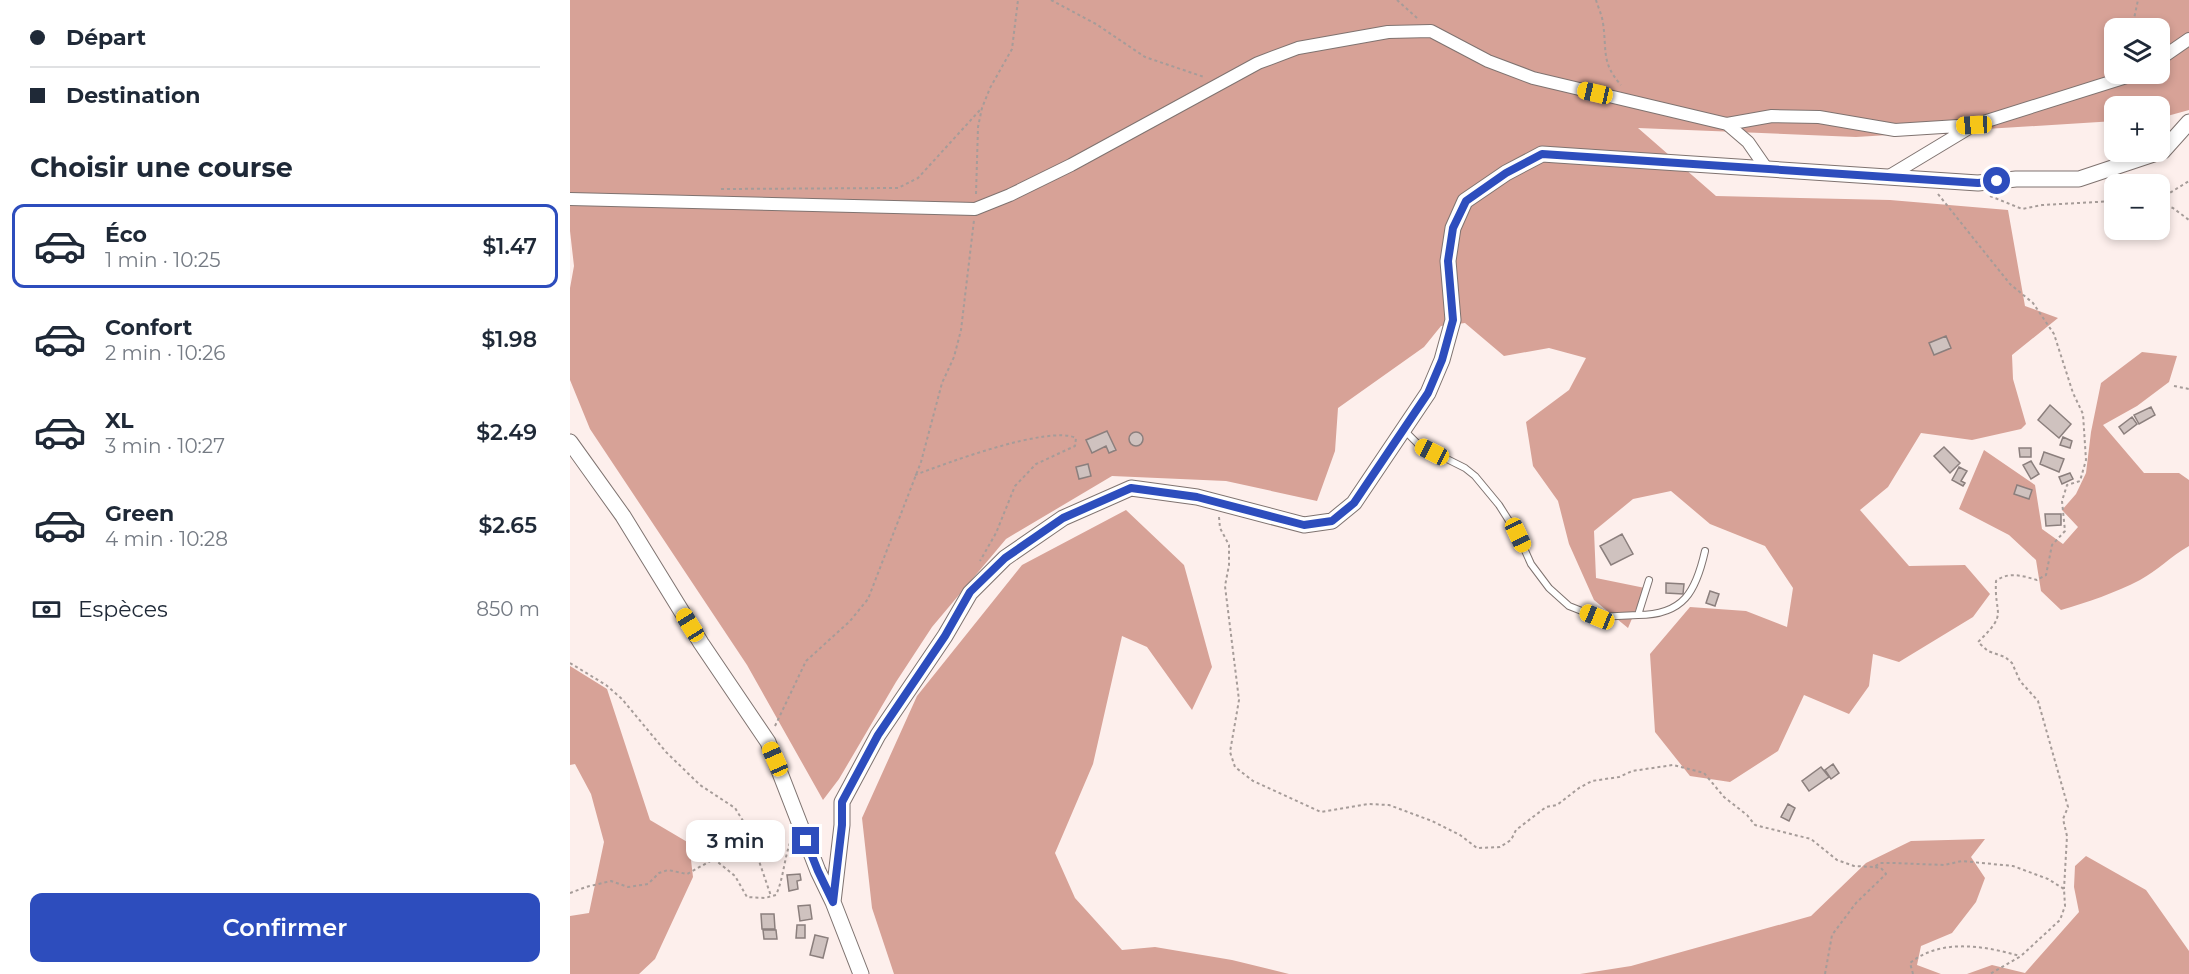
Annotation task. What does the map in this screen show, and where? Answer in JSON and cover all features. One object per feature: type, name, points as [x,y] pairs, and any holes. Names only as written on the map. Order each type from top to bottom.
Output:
[{"type":"street","points":[[570,199],[975,209],[1011,195],[1071,165],[1258,63],[1298,48],[1388,32],[1431,31],[1488,62],[1533,78],[1726,124],[1772,116],[1819,117],[1895,130],[1974,125]]},
{"type":"street","points":[[2170,52],[2189,39]]},
{"type":"street","points":[[1886,178],[1974,125],[2104,84]]},
{"type":"street","points":[[833,902],[842,825],[842,802],[878,735],[945,636],[970,592],[1005,558],[1063,518],[1131,488],[1197,497],[1304,525],[1332,521],[1354,503],[1428,393],[1442,360],[1453,320],[1448,261],[1453,228],[1466,201],[1506,173],[1542,154],[1933,181],[1978,183],[2016,179],[2079,179],[2163,151],[2189,122]]},
{"type":"street","points":[[1726,124],[1748,142],[1766,168]]},
{"type":"street","points":[[570,442],[623,516],[701,643],[768,742],[861,974]]},
{"type":"lane","points":[[1403,429],[1419,445],[1465,468],[1475,476],[1512,525],[1531,564],[1549,588],[1569,606],[1597,617],[1660,615],[1688,598],[1700,575],[1705,551]]},
{"type":"lane","points":[[1638,615],[1649,580]]},
{"type":"path","points":[[768,742],[806,661],[850,621],[868,599],[927,443],[942,383],[954,357],[961,330],[975,209],[978,127],[990,88],[1012,49],[1018,0]]},
{"type":"path","points":[[1051,0],[1096,24],[1145,57],[1201,75],[1217,85]]},
{"type":"path","points":[[1397,0],[1431,31]]},
{"type":"path","points":[[1596,0],[1603,23],[1604,54],[1611,74],[1637,103]]},
{"type":"path","points":[[2134,18],[2138,0]]},
{"type":"path","points":[[711,189],[898,188],[918,178],[982,108]]},
{"type":"path","points":[[1933,181],[1936,192],[2010,284],[2033,303],[2054,334],[2073,393],[2083,414],[2086,460],[2080,481],[2067,485],[2062,501],[2065,531],[2052,545],[2046,575],[2037,580],[2018,575],[2002,576],[1996,581],[2000,613],[1996,624],[1978,642],[1988,651],[2012,663],[2020,681],[2038,701],[2068,807],[2063,819],[2067,836],[2065,906],[2060,920],[2021,956],[1990,974]]},
{"type":"path","points":[[2170,193],[2189,181]]},
{"type":"path","points":[[1978,183],[1992,197],[2022,209],[2042,205],[2104,202]]},
{"type":"path","points":[[2170,207],[2189,220]]},
{"type":"path","points":[[2174,386],[2189,389]]},
{"type":"path","points":[[915,475],[996,448],[1056,434],[1068,434],[1076,438],[1075,446],[1036,464],[1015,486],[996,533],[980,559],[982,581]]},
{"type":"path","points":[[1219,503],[1220,528],[1229,545],[1229,565],[1225,586],[1239,700],[1230,752],[1235,767],[1253,781],[1321,812],[1368,804],[1389,805],[1432,821],[1477,848],[1500,847],[1511,840],[1516,830],[1545,807],[1557,805],[1592,781],[1619,777],[1632,771],[1673,765],[1704,773],[1724,797],[1747,815],[1755,825],[1811,839],[1837,860],[1854,866],[1881,868],[1886,874],[1856,903],[1833,935],[1825,974]]},
{"type":"path","points":[[570,663],[606,685],[622,699],[666,752],[700,785],[735,808],[748,829],[771,896]]},
{"type":"path","points":[[570,893],[611,881],[628,887],[648,884],[659,873],[668,870],[687,874],[714,859],[735,876],[747,897],[776,895],[790,842],[801,825]]},
{"type":"path","points":[[1874,867],[1880,864],[1944,865],[1962,861],[2013,867],[2048,879],[2064,889]]},
{"type":"path","points":[[1912,974],[1910,963],[1919,956],[1952,947],[1977,945],[2021,956]]},
{"type":"shaded area","points":[[570,0],[2189,0],[2189,110],[2170,115],[2170,96],[2104,96],[2104,122],[1856,137],[1638,128],[1716,196],[1890,200],[2008,210],[2025,306],[2058,318],[2012,355],[2013,379],[2026,424],[2021,429],[1972,440],[1921,433],[1888,487],[1860,510],[1909,566],[1965,565],[1990,594],[1973,617],[1899,662],[1873,654],[1869,686],[1849,714],[1804,695],[1778,751],[1730,782],[1690,776],[1655,732],[1650,654],[1690,607],[1746,611],[1787,627],[1793,588],[1765,546],[1710,524],[1671,491],[1633,499],[1594,531],[1596,578],[1645,588],[1628,628],[1594,600],[1569,544],[1558,501],[1533,466],[1526,422],[1569,390],[1586,358],[1549,348],[1504,356],[1465,323],[1441,326],[1424,347],[1338,408],[1335,451],[1317,501],[1226,481],[1112,476],[1006,539],[932,627],[896,682],[839,779],[823,800],[747,665],[590,429],[570,380],[570,288],[574,266],[570,231]]},
{"type":"shaded area","points":[[2142,352],[2177,356],[2169,382],[2137,406],[2103,425],[2144,473],[2179,473],[2189,480],[2189,546],[2140,580],[2101,597],[2061,610],[2041,591],[2036,560],[2009,535],[1959,509],[1984,450],[2035,485],[2042,529],[2063,544],[2078,527],[2062,510],[2076,494],[2086,473],[2091,432],[2101,383]]},
{"type":"shaded area","points":[[1126,510],[1184,565],[1212,667],[1192,710],[1147,647],[1122,636],[1093,764],[1055,853],[1075,898],[1122,950],[1155,947],[1232,960],[1289,974],[894,974],[872,908],[862,818],[917,696],[1022,565]]},
{"type":"shaded area","points":[[570,666],[607,689],[650,820],[689,843],[693,877],[655,959],[639,974],[570,974],[570,916],[589,913],[604,842],[591,794],[575,764],[570,765]]},
{"type":"shaded area","points":[[1985,839],[1971,857],[1985,878],[1976,902],[1952,933],[1921,946],[1917,965],[1941,974],[1580,974],[1631,966],[1811,916],[1866,863],[1911,841]]},
{"type":"shaded area","points":[[2086,856],[2146,890],[2189,951],[2189,974],[1967,974],[1992,965],[2025,973],[2079,912],[2074,887],[2075,866]]},
{"type":"building","points":[[1946,336],[1951,348],[1934,355],[1929,343]]},
{"type":"building","points":[[2050,405],[2071,424],[2059,438],[2038,420]]},
{"type":"building","points":[[2151,407],[2155,415],[2139,424],[2134,415]]},
{"type":"building","points":[[2132,417],[2137,424],[2124,434],[2119,427]]},
{"type":"building","points":[[1107,431],[1116,450],[1109,453],[1106,446],[1092,453],[1086,440]]},
{"type":"building","points":[[1136,432],[1141,434],[1143,439],[1141,444],[1136,446],[1131,444],[1129,439],[1131,434]]},
{"type":"building","points":[[2063,437],[2072,441],[2070,448],[2060,445]]},
{"type":"building","points":[[1944,447],[1960,463],[1950,473],[1934,456]]},
{"type":"building","points":[[2019,448],[2031,448],[2031,457],[2020,457]]},
{"type":"building","points":[[2044,452],[2064,459],[2059,472],[2040,464]]},
{"type":"building","points":[[2031,461],[2039,474],[2031,479],[2023,465]]},
{"type":"building","points":[[1088,464],[1091,476],[1079,479],[1076,467]]},
{"type":"building","points":[[1959,467],[1967,471],[1961,481],[1965,483],[1963,486],[1952,480]]},
{"type":"building","points":[[2070,473],[2073,479],[2062,484],[2059,477]]},
{"type":"building","points":[[2017,485],[2032,490],[2029,499],[2014,494]]},
{"type":"building","points":[[2045,514],[2061,514],[2061,525],[2046,526]]},
{"type":"building","points":[[1622,534],[1633,554],[1611,565],[1600,546]]},
{"type":"building","points":[[1666,583],[1684,584],[1683,594],[1666,593]]},
{"type":"building","points":[[1710,591],[1719,594],[1715,606],[1706,603]]},
{"type":"building","points":[[1833,764],[1839,773],[1831,779],[1825,770]]},
{"type":"building","points":[[1821,767],[1829,777],[1809,791],[1802,781]]},
{"type":"building","points":[[1788,804],[1795,808],[1789,821],[1781,817]]},
{"type":"building","points":[[800,874],[801,880],[797,881],[798,889],[789,891],[787,875]]},
{"type":"building","points":[[810,905],[812,919],[800,921],[798,906]]},
{"type":"building","points":[[761,914],[774,914],[775,929],[762,929]]},
{"type":"building","points":[[797,925],[805,925],[805,938],[796,938]]},
{"type":"building","points":[[763,930],[776,930],[777,939],[764,939]]},
{"type":"building","points":[[815,935],[828,938],[823,958],[810,955]]},
{"type":"route","points":[[806,841],[833,902],[842,825],[842,802],[878,735],[945,636],[970,592],[1005,558],[1063,518],[1131,488],[1197,497],[1304,525],[1332,521],[1354,503],[1428,393],[1442,360],[1453,320],[1448,261],[1453,228],[1466,201],[1506,173],[1542,154],[1978,183],[1997,181]]}]
